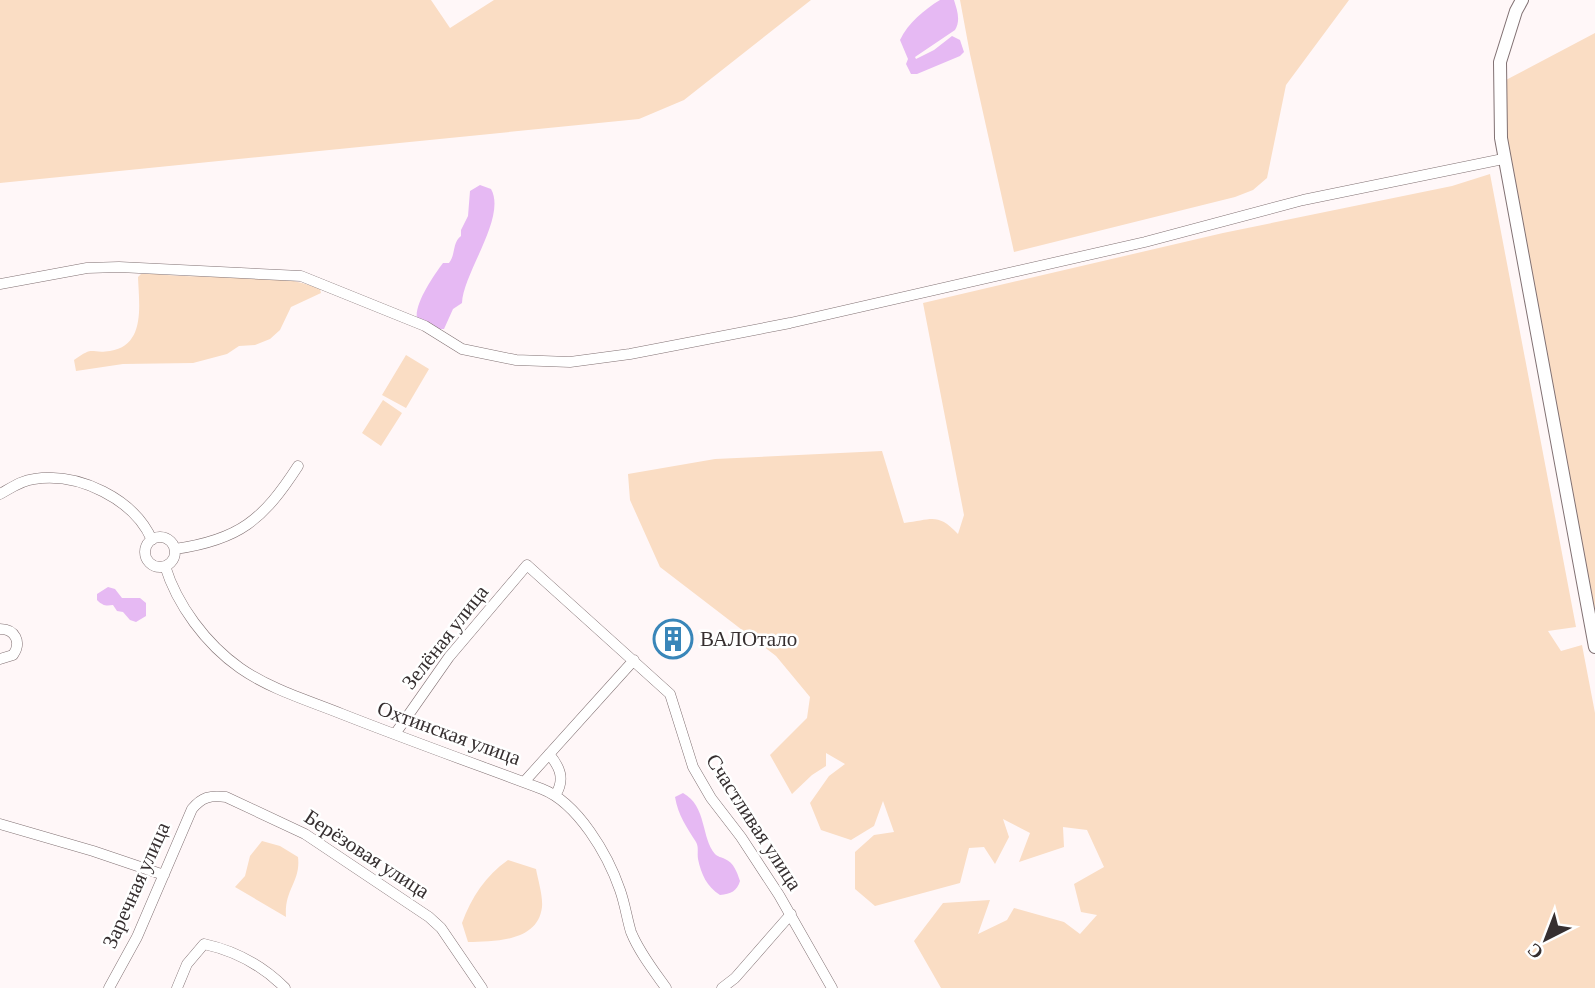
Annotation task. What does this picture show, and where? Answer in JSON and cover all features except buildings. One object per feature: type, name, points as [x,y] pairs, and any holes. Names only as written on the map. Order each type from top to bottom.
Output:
[{"type":"street","points":[[1522,0],[1500,62],[1503,159],[1595,647]]},
{"type":"street","points":[[0,284],[87,268],[119,267],[301,276],[425,326],[462,349],[516,360],[570,362],[630,354],[790,323],[1131,246],[1303,200],[1503,159]]},
{"type":"street","points":[[174,549],[220,539],[244,527],[266,510],[298,466]]},
{"type":"street","name":"Охтинская улица","points":[[0,494],[34,479],[53,478],[86,485],[103,492],[130,509],[147,528],[152,540],[145,547],[148,562],[155,566],[164,566],[198,627],[220,652],[240,668],[266,684],[556,794],[577,816],[601,849],[620,890],[632,933],[666,988]]},
{"type":"street","points":[[152,540],[165,538],[171,542],[174,557],[164,566]]},
{"type":"street","name":"Счастливая улица","points":[[527,565],[670,694],[692,766],[791,914],[832,988]]},
{"type":"street","name":"Зелёная улица","points":[[395,734],[449,657],[527,565]]},
{"type":"street","points":[[0,629],[12,632],[16,636],[18,646],[13,655],[0,659]]},
{"type":"street","points":[[524,782],[634,660]]},
{"type":"street","points":[[549,754],[562,777],[556,794]]},
{"type":"street","name":"Берёзовая улица","points":[[201,799],[214,795],[226,797],[305,834],[429,917],[441,928],[482,988]]},
{"type":"street","name":"Заречная улица","points":[[109,988],[137,937],[186,821],[201,799]]},
{"type":"street","points":[[0,824],[164,875]]},
{"type":"street","points":[[722,988],[791,914]]},
{"type":"street","points":[[177,988],[187,964],[204,944],[223,948],[248,960],[268,972],[285,988]]},
{"type":"shaded area","points":[[0,0],[431,0],[450,28],[494,0],[811,0],[684,100],[639,119],[0,183]]},
{"type":"shaded area","points":[[940,0],[954,0],[958,15],[957,26],[915,57],[916,59],[934,50],[952,36],[960,40],[964,52],[917,74],[911,74],[900,40],[917,17]]},
{"type":"shaded area","points":[[960,0],[1349,0],[1286,85],[1267,178],[1253,190],[1235,197],[1014,252]]},
{"type":"shaded area","points":[[1595,33],[1595,616],[1506,131],[1508,130],[1504,129],[1504,81]]},
{"type":"shaded area","points":[[1490,174],[1576,627],[1548,631],[1561,651],[1582,645],[1595,713],[1595,988],[941,988],[914,941],[943,903],[990,900],[978,934],[1007,920],[1014,908],[1064,922],[1080,934],[1097,915],[1081,912],[1074,884],[1104,867],[1087,830],[1063,827],[1064,847],[1019,862],[1030,833],[1003,819],[1009,837],[995,864],[984,847],[969,848],[960,883],[875,906],[855,889],[855,852],[874,835],[894,832],[883,801],[874,826],[851,840],[821,830],[810,803],[829,776],[845,764],[826,753],[826,766],[792,794],[770,755],[807,718],[810,697],[776,656],[660,567],[630,500],[628,474],[715,459],[882,451],[904,523],[939,520],[958,534],[964,515],[923,303],[1223,233],[1452,186]]},
{"type":"shaded area","points":[[480,185],[491,189],[494,201],[489,229],[469,276],[462,303],[453,309],[444,329],[438,329],[417,319],[419,306],[439,268],[451,260],[468,216],[470,191]]},
{"type":"shaded area","points":[[151,273],[279,278],[320,289],[321,293],[291,307],[280,330],[270,339],[255,345],[239,346],[227,354],[193,363],[123,364],[76,371],[74,360],[86,353],[110,351],[130,341],[138,322],[138,277]]},
{"type":"shaded area","points":[[406,355],[429,369],[406,408],[382,395]]},
{"type":"shaded area","points":[[383,400],[402,413],[381,446],[362,433]]},
{"type":"shaded area","points":[[108,587],[115,589],[122,598],[140,598],[146,603],[146,616],[136,622],[123,612],[117,611],[113,605],[97,600],[97,594]]},
{"type":"shaded area","points":[[683,793],[696,806],[707,840],[715,854],[733,865],[736,871],[740,881],[730,893],[720,895],[711,888],[703,875],[697,844],[676,804],[675,797]]},
{"type":"shaded area","points":[[262,841],[280,846],[298,857],[297,873],[287,899],[286,917],[235,887],[245,876],[250,856]]},
{"type":"shaded area","points":[[508,860],[536,869],[542,903],[539,919],[533,927],[514,937],[468,942],[462,923],[470,905],[486,880]]},
{"type":"place","name":"ВАЛОтало","points":[[673,639]]}]
